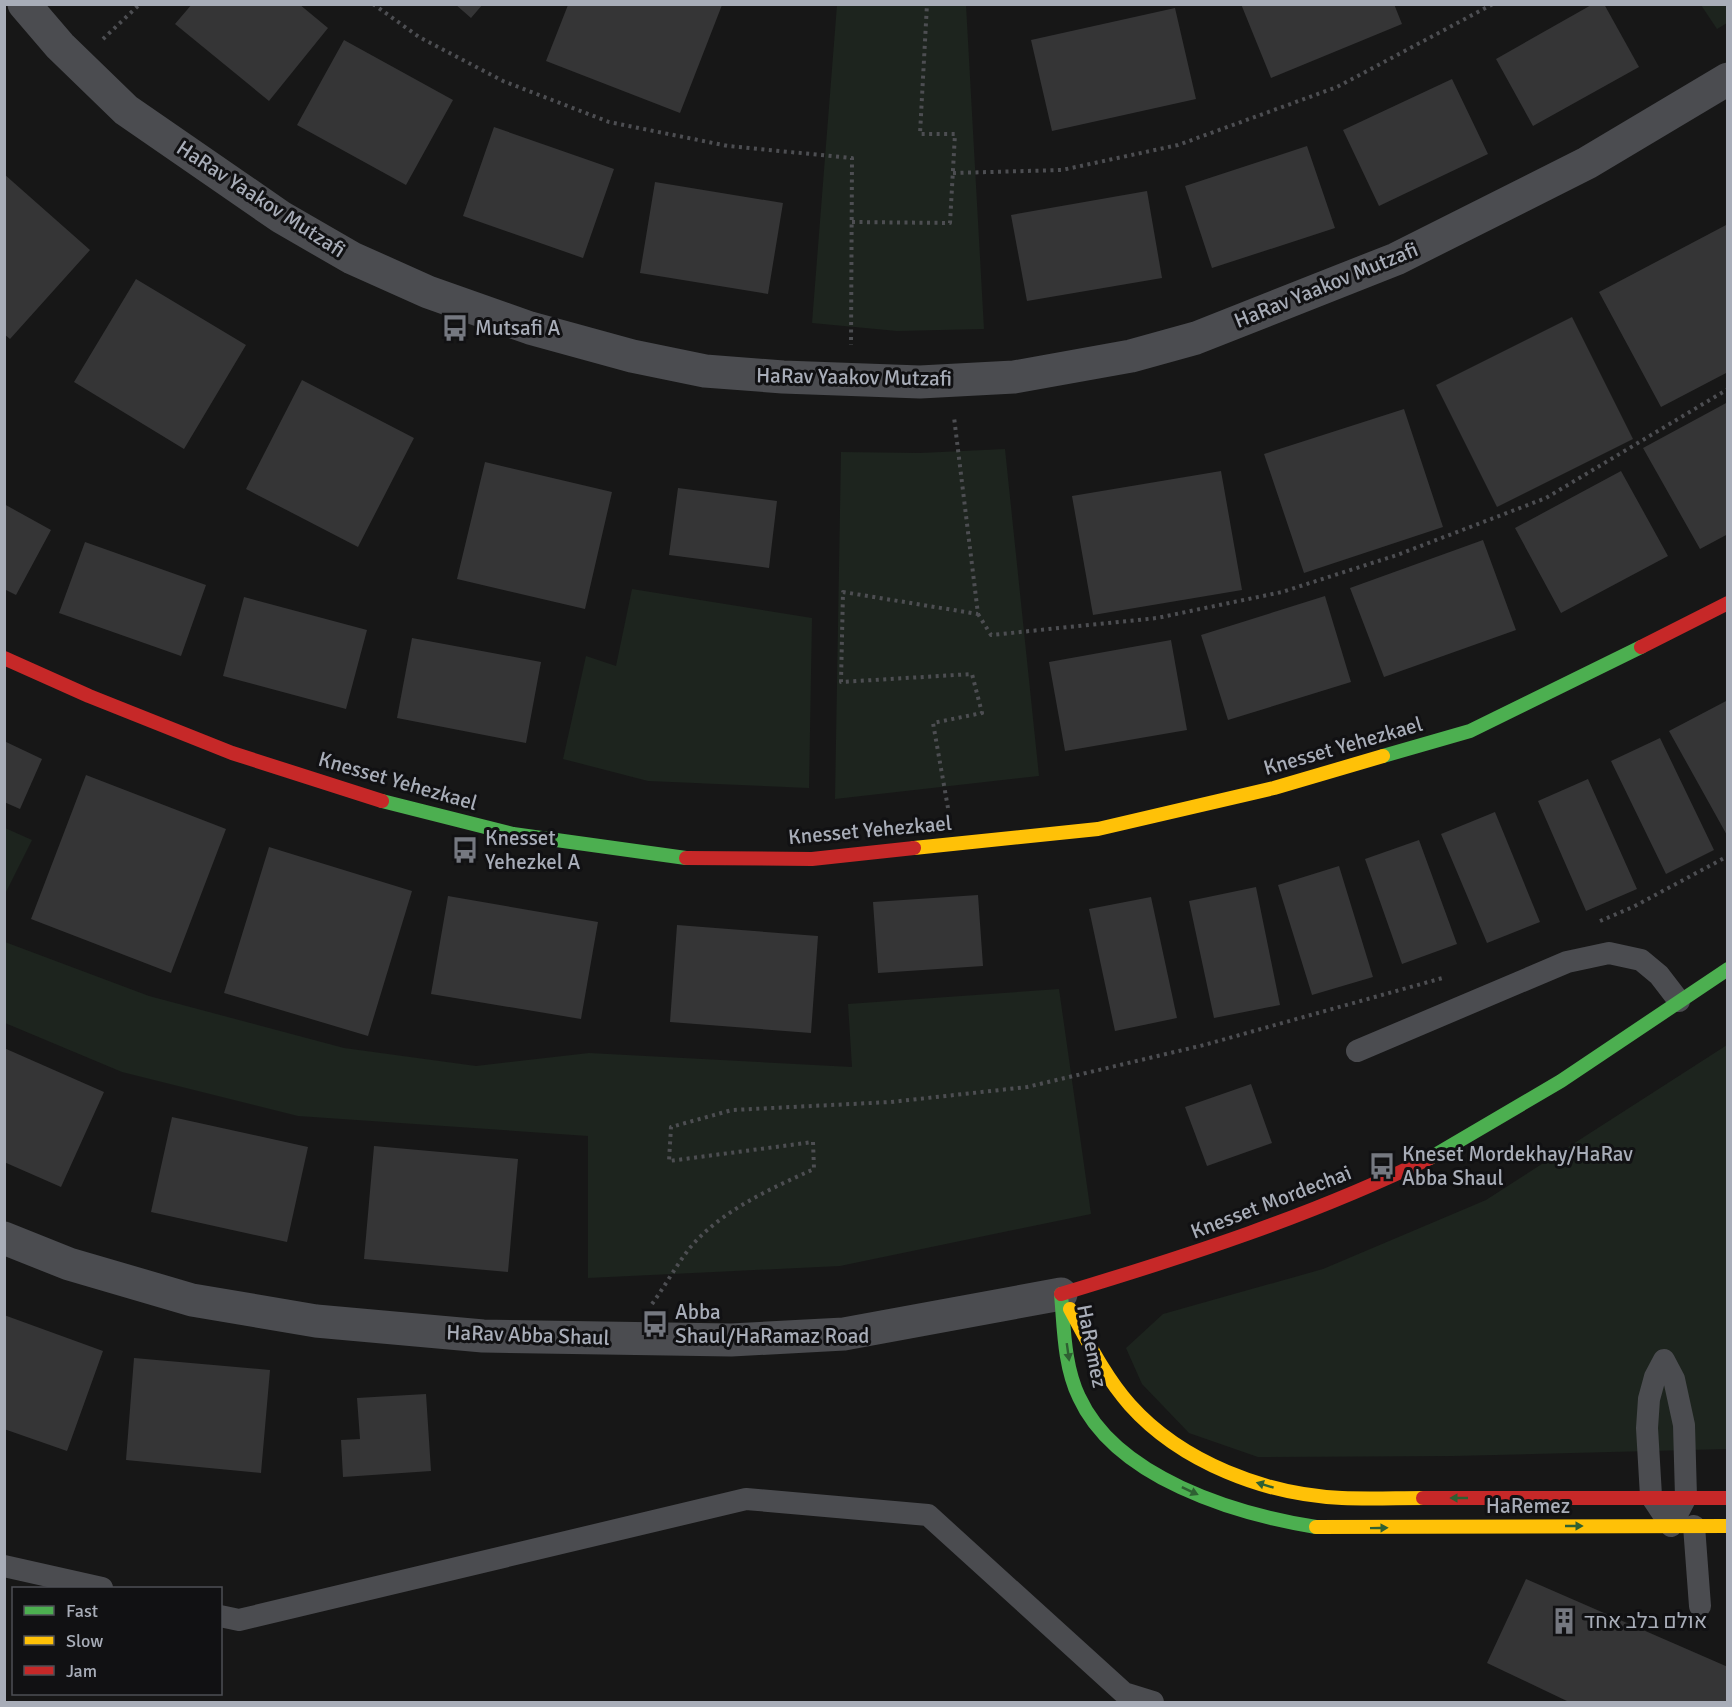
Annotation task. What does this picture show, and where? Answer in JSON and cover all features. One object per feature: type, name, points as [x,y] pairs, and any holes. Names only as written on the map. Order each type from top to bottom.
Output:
[{"type":"street","name":"HaRav Yaakov Mutzafi","points":[[24,4],[77,63],[126,110],[281,217],[352,258],[429,292],[530,328],[632,356],[705,371],[850,380],[950,380],[1014,377],[1131,356],[1196,338],[1396,260],[1587,163],[1728,78]]},
{"type":"street","name":"Knesset Yehezkael","points":[[4,658],[89,696],[232,753],[392,804],[513,834],[680,858],[812,859],[1098,829],[1274,788],[1470,731],[1607,666],[1728,603]]},
{"type":"street","name":"Knesset Mordechai","points":[[1061,1294],[1248,1237],[1389,1179],[1530,1100],[1728,969]]},
{"type":"street","name":"HaRav Abba Shaul","points":[[4,1238],[69,1264],[192,1300],[316,1321],[483,1336],[731,1340],[844,1334],[1061,1294]]},
{"type":"street","name":"HaRemez","points":[[1061,1294],[1100,1366],[1141,1418],[1201,1458],[1269,1486],[1304,1494],[1340,1498],[1651,1496],[1728,1498]]},
{"type":"street","name":"HaRemez","points":[[1061,1294],[1073,1381],[1085,1409],[1105,1434],[1153,1472],[1223,1506],[1262,1518],[1323,1528],[1728,1526]]},
{"type":"lane","points":[[1357,1051],[1567,962],[1609,953],[1641,960],[1659,975],[1679,1001]]},
{"type":"lane","points":[[1665,1360],[1674,1379],[1684,1425],[1686,1497],[1671,1526],[1651,1496],[1647,1428],[1649,1399],[1654,1377],[1665,1360]]},
{"type":"lane","points":[[222,1616],[239,1620],[746,1499],[928,1515],[1124,1693],[1153,1702]]},
{"type":"lane","points":[[1694,1526],[1700,1606]]},
{"type":"lane","points":[[4,1566],[98,1587]]},
{"type":"path","points":[[77,63],[140,4]]},
{"type":"path","points":[[373,4],[419,37],[504,81],[609,122],[728,146],[852,158],[850,380]]},
{"type":"path","points":[[852,222],[950,223],[955,134],[920,135],[927,4]]},
{"type":"path","points":[[953,173],[1062,170],[1178,145],[1337,87],[1493,4]]},
{"type":"path","points":[[950,380],[978,614],[991,635],[1157,618],[1282,592],[1397,555],[1546,498],[1728,389]]},
{"type":"path","points":[[955,844],[933,723],[982,713],[972,674],[841,682],[843,592],[978,614]]},
{"type":"path","points":[[1591,924],[1633,907],[1728,856]]},
{"type":"path","points":[[639,1339],[652,1304],[696,1242],[717,1222],[765,1191],[814,1168],[813,1142],[669,1161],[671,1127],[732,1110],[891,1102],[1027,1087],[1204,1046],[1452,975]]},
{"type":"shaded area","points":[[837,5],[966,5],[984,329],[897,331],[812,323]]},
{"type":"shaded area","points":[[1701,5],[1727,5],[1727,23],[1717,29]]},
{"type":"shaded area","points":[[1005,449],[1039,776],[835,799],[841,452],[920,453]]},
{"type":"shaded area","points":[[632,589],[812,618],[809,788],[648,781],[563,759],[586,656],[616,666]]},
{"type":"shaded area","points":[[5,828],[32,840],[5,894]]},
{"type":"shaded area","points":[[5,942],[149,996],[344,1048],[476,1066],[589,1053],[852,1067],[848,1004],[1059,989],[1091,1214],[840,1266],[588,1278],[588,1136],[298,1116],[122,1072],[5,1023]]},
{"type":"shaded area","points":[[1727,1045],[1727,1449],[1454,1456],[1258,1457],[1189,1433],[1142,1384],[1126,1348],[1163,1314],[1323,1269],[1486,1200]]},
{"type":"building","points":[[192,4],[299,4],[328,28],[269,101],[175,24]]},
{"type":"building","points":[[455,4],[483,4],[471,18]]},
{"type":"building","points":[[1241,4],[1394,4],[1402,24],[1271,78]]},
{"type":"building","points":[[1593,4],[1604,4],[1639,67],[1533,126],[1496,59]]},
{"type":"building","points":[[568,5],[722,5],[680,113],[546,61]]},
{"type":"building","points":[[1175,8],[1196,99],[1052,131],[1031,40]]},
{"type":"building","points":[[344,40],[453,100],[406,185],[297,125]]},
{"type":"building","points":[[1452,79],[1488,154],[1379,206],[1343,130]]},
{"type":"building","points":[[494,127],[614,169],[583,258],[463,216]]},
{"type":"building","points":[[1307,146],[1335,228],[1212,268],[1185,186]]},
{"type":"building","points":[[4,174],[90,250],[10,339],[4,334]]},
{"type":"building","points":[[655,182],[783,203],[768,294],[640,273]]},
{"type":"building","points":[[1147,191],[1162,278],[1027,301],[1011,215]]},
{"type":"building","points":[[1728,224],[1728,372],[1661,407],[1599,292]]},
{"type":"building","points":[[136,279],[246,345],[184,449],[74,382]]},
{"type":"building","points":[[1572,317],[1633,439],[1497,507],[1436,385]]},
{"type":"building","points":[[302,380],[414,438],[358,547],[246,489]]},
{"type":"building","points":[[1728,402],[1728,534],[1700,549],[1643,448]]},
{"type":"building","points":[[1404,409],[1443,527],[1304,573],[1264,454]]},
{"type":"building","points":[[485,462],[612,492],[585,609],[457,579]]},
{"type":"building","points":[[1221,471],[1242,590],[1093,615],[1072,496]]},
{"type":"building","points":[[1621,471],[1668,556],[1561,613],[1515,528]]},
{"type":"building","points":[[678,488],[777,501],[769,568],[669,555]]},
{"type":"building","points":[[4,504],[51,530],[16,595],[4,589]]},
{"type":"building","points":[[1483,540],[1516,630],[1384,677],[1350,588]]},
{"type":"building","points":[[85,542],[206,585],[181,656],[59,613]]},
{"type":"building","points":[[1325,596],[1351,682],[1228,720],[1201,635]]},
{"type":"building","points":[[244,597],[367,630],[346,709],[223,676]]},
{"type":"building","points":[[412,638],[541,662],[526,743],[397,718]]},
{"type":"building","points":[[1171,640],[1187,730],[1065,751],[1049,662]]},
{"type":"building","points":[[1728,700],[1728,837],[1669,731]]},
{"type":"building","points":[[1660,738],[1714,850],[1666,874],[1611,761]]},
{"type":"building","points":[[4,741],[42,759],[20,809],[4,802]]},
{"type":"building","points":[[86,775],[226,829],[171,973],[31,919]]},
{"type":"building","points":[[1588,779],[1637,889],[1586,911],[1538,801]]},
{"type":"building","points":[[1495,812],[1540,922],[1487,943],[1441,834]]},
{"type":"building","points":[[1419,840],[1457,944],[1402,964],[1365,859]]},
{"type":"building","points":[[269,847],[412,891],[368,1036],[224,993]]},
{"type":"building","points":[[1339,866],[1373,977],[1312,995],[1278,885]]},
{"type":"building","points":[[1256,887],[1280,1005],[1214,1018],[1189,901]]},
{"type":"building","points":[[978,895],[983,966],[878,973],[873,902]]},
{"type":"building","points":[[448,896],[598,922],[581,1019],[431,994]]},
{"type":"building","points":[[1151,897],[1177,1018],[1115,1031],[1089,909]]},
{"type":"building","points":[[677,925],[818,936],[811,1033],[670,1022]]},
{"type":"building","points":[[4,1048],[104,1092],[61,1187],[4,1162]]},
{"type":"building","points":[[1251,1084],[1272,1143],[1207,1166],[1185,1107]]},
{"type":"building","points":[[172,1117],[308,1147],[287,1242],[151,1212]]},
{"type":"building","points":[[374,1146],[518,1159],[508,1272],[364,1259]]},
{"type":"building","points":[[4,1315],[103,1351],[67,1451],[4,1429]]},
{"type":"building","points":[[134,1358],[270,1370],[261,1473],[126,1460]]},
{"type":"building","points":[[426,1394],[431,1471],[343,1477],[341,1440],[360,1439],[357,1398]]},
{"type":"building","name":"אולם בלב אחד","points":[[1526,1579],[1728,1667],[1728,1702],[1569,1702],[1487,1663]]},
{"type":"traffic: fast","points":[[1383,756],[1470,731],[1641,647]]},
{"type":"traffic: fast","points":[[382,801],[513,834],[686,858]]},
{"type":"traffic: fast","points":[[1430,1158],[1561,1081],[1728,969]]},
{"type":"traffic: fast","points":[[1061,1294],[1066,1347],[1074,1385],[1096,1425],[1120,1450],[1181,1488],[1215,1502],[1250,1513],[1316,1527]]},
{"type":"traffic: slow","points":[[914,848],[1098,829],[1274,788],[1383,756]]},
{"type":"traffic: slow","points":[[1070,1309],[1105,1371],[1130,1405],[1151,1425],[1199,1459],[1227,1472],[1284,1490],[1352,1498],[1423,1498]]},
{"type":"traffic: slow","points":[[1316,1527],[1728,1526]]},
{"type":"traffic: jam","points":[[1641,647],[1728,603]]},
{"type":"traffic: jam","points":[[4,658],[89,696],[232,753],[382,801]]},
{"type":"traffic: jam","points":[[686,858],[812,859],[914,848]]},
{"type":"traffic: jam","points":[[1061,1294],[1248,1234],[1340,1198],[1430,1158]]},
{"type":"traffic: jam","points":[[1423,1498],[1728,1498]]},
{"type":"place","name":"Mutsafi A","points":[[455,328]]},
{"type":"place","name":"Knesset Yehezkel A","points":[[465,850]]},
{"type":"place","name":"Kneset Mordekhay/HaRav Abba Shaul","points":[[1382,1166]]},
{"type":"place","name":"Abba Shaul/HaRamaz Road","points":[[655,1324]]},
{"type":"place","name":"אולם בלב אחד","points":[[1564,1621]]}]
